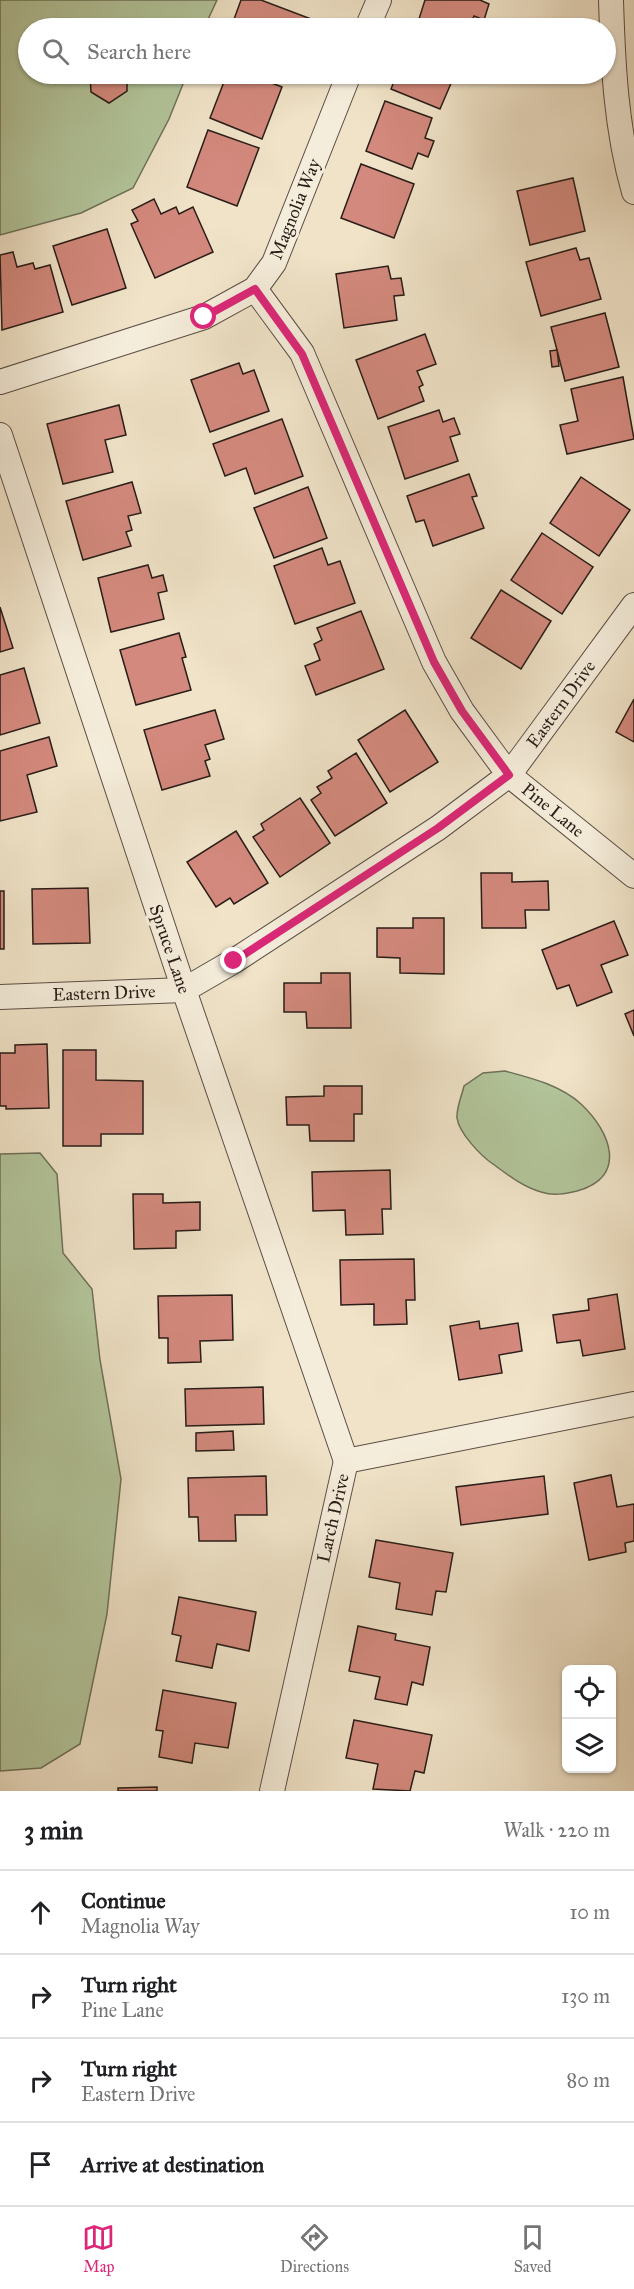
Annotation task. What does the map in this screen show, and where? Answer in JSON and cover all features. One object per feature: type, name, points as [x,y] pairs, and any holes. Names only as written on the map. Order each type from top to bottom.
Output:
[{"type":"street","points":[[371,18],[379,0]]},
{"type":"street","points":[[610,0],[613,18]]},
{"type":"street","points":[[616,39],[624,92],[626,162],[634,192]]},
{"type":"street","name":"Magnolia Way","points":[[0,382],[204,317],[255,289],[274,263],[345,84]]},
{"type":"street","name":"Pine Lane","points":[[255,289],[302,354],[434,662],[462,711],[509,775],[634,876]]},
{"type":"street","name":"Spruce Lane","points":[[0,435],[184,990],[346,1461]]},
{"type":"street","name":"Eastern Drive","points":[[0,997],[184,990],[438,828],[509,775],[634,605]]},
{"type":"street","name":"Larch Drive","points":[[272,1791],[346,1461],[634,1404]]},
{"type":"green space","points":[[0,0],[217,0],[209,18],[18,18],[18,84],[183,84],[169,119],[133,188],[81,213],[0,235]]},
{"type":"green space","points":[[505,1071],[545,1083],[564,1092],[573,1097],[592,1115],[606,1140],[609,1153],[609,1165],[603,1175],[593,1184],[577,1191],[559,1194],[534,1190],[488,1160],[466,1137],[457,1118],[464,1086],[483,1073]]},
{"type":"green space","points":[[40,1153],[57,1174],[63,1253],[92,1289],[100,1360],[121,1479],[107,1614],[80,1744],[41,1768],[0,1771],[0,1154]]},
{"type":"building","points":[[241,0],[261,0],[308,18],[234,18]]},
{"type":"building","points":[[425,0],[480,0],[489,4],[485,18],[474,16],[473,18],[419,18]]},
{"type":"building","points":[[91,84],[127,84],[127,91],[109,103],[91,92]]},
{"type":"building","points":[[223,84],[274,84],[282,87],[262,139],[210,118]]},
{"type":"building","points":[[393,84],[451,84],[440,109],[391,89]]},
{"type":"building","points":[[385,101],[432,118],[425,138],[434,141],[428,157],[418,153],[412,169],[366,151]]},
{"type":"building","points":[[208,130],[259,148],[237,206],[187,187]]},
{"type":"building","points":[[361,164],[414,184],[394,238],[341,218]]},
{"type":"building","points":[[573,178],[585,231],[530,245],[517,191]]},
{"type":"building","points":[[154,199],[161,214],[176,207],[179,214],[193,207],[213,252],[155,278],[131,224],[138,221],[132,210]]},
{"type":"building","points":[[107,229],[126,288],[72,305],[53,246]]},
{"type":"building","points":[[576,248],[580,260],[589,258],[601,299],[541,316],[526,262]]},
{"type":"building","points":[[13,252],[17,267],[33,263],[35,269],[50,265],[63,312],[2,330],[0,255]]},
{"type":"building","points":[[388,266],[391,279],[401,278],[404,295],[394,296],[397,320],[344,328],[336,274]]},
{"type":"building","points":[[605,313],[619,367],[565,381],[551,327]]},
{"type":"building","points":[[425,334],[436,364],[417,371],[423,385],[419,387],[424,401],[378,419],[356,360]]},
{"type":"building","points":[[557,350],[559,366],[552,367],[550,351]]},
{"type":"building","points":[[239,363],[243,374],[254,370],[269,411],[210,432],[191,380]]},
{"type":"building","points":[[623,377],[634,439],[567,454],[560,425],[578,421],[571,389]]},
{"type":"building","points":[[119,405],[126,435],[105,440],[113,472],[63,484],[47,424]]},
{"type":"building","points":[[439,410],[443,422],[454,418],[460,434],[450,437],[458,461],[405,479],[388,427]]},
{"type":"building","points":[[282,419],[303,476],[255,494],[246,468],[225,476],[213,444]]},
{"type":"building","points":[[469,474],[477,496],[472,497],[484,528],[433,546],[424,520],[416,522],[407,496]]},
{"type":"building","points":[[581,477],[630,510],[599,556],[550,523]]},
{"type":"building","points":[[132,482],[141,513],[128,516],[132,530],[126,532],[131,546],[83,560],[66,501]]},
{"type":"building","points":[[308,487],[327,538],[274,558],[254,508]]},
{"type":"building","points":[[542,533],[593,567],[562,614],[511,580]]},
{"type":"building","points":[[322,548],[328,565],[340,561],[355,603],[295,624],[274,566]]},
{"type":"building","points":[[148,565],[152,578],[163,575],[167,591],[158,593],[164,619],[111,632],[98,578]]},
{"type":"building","points":[[501,590],[551,621],[521,669],[471,638]]},
{"type":"building","points":[[0,607],[13,648],[0,652]]},
{"type":"building","points":[[361,611],[384,669],[316,695],[305,666],[320,660],[314,644],[322,640],[317,628]]},
{"type":"building","points":[[179,633],[186,657],[182,658],[191,690],[136,705],[120,650]]},
{"type":"building","points":[[24,668],[40,723],[0,735],[0,675]]},
{"type":"building","points":[[634,699],[634,742],[616,732]]},
{"type":"building","points":[[215,710],[224,739],[205,745],[210,759],[205,761],[210,776],[162,790],[144,730]]},
{"type":"building","points":[[405,710],[438,762],[390,792],[358,740]]},
{"type":"building","points":[[49,737],[57,766],[27,775],[37,812],[0,821],[0,751]]},
{"type":"building","points":[[356,753],[387,803],[335,836],[311,800],[321,793],[317,787],[332,778],[328,771]]},
{"type":"building","points":[[300,798],[330,843],[280,877],[253,837],[264,830],[261,824]]},
{"type":"building","points":[[236,831],[268,883],[234,904],[230,898],[216,907],[187,862]]},
{"type":"building","points":[[481,873],[512,873],[512,882],[548,881],[549,910],[525,910],[526,928],[482,928]]},
{"type":"building","points":[[88,888],[90,943],[33,944],[32,889]]},
{"type":"building","points":[[0,891],[4,891],[4,949],[0,949]]},
{"type":"building","points":[[413,918],[444,918],[444,974],[400,973],[400,958],[377,957],[377,928],[413,928]]},
{"type":"building","points":[[614,921],[628,955],[601,965],[612,992],[577,1006],[569,985],[557,989],[542,950]]},
{"type":"building","points":[[321,973],[350,973],[351,1028],[307,1028],[306,1012],[284,1012],[284,983],[321,983]]},
{"type":"building","points":[[634,1010],[634,1036],[625,1014]]},
{"type":"building","points":[[47,1044],[49,1108],[6,1109],[6,1106],[0,1106],[0,1053],[15,1053],[15,1045]]},
{"type":"building","points":[[63,1050],[96,1050],[96,1080],[143,1081],[143,1134],[101,1134],[101,1146],[63,1146]]},
{"type":"building","points":[[324,1086],[362,1086],[362,1114],[354,1114],[354,1141],[310,1141],[309,1125],[287,1125],[286,1097],[324,1096]]},
{"type":"building","points":[[390,1170],[391,1209],[382,1209],[383,1234],[346,1235],[345,1210],[313,1211],[312,1172]]},
{"type":"building","points":[[133,1194],[163,1194],[163,1203],[200,1202],[200,1230],[176,1231],[176,1248],[134,1249]]},
{"type":"building","points":[[414,1259],[415,1300],[406,1300],[407,1324],[374,1325],[374,1304],[341,1305],[340,1260]]},
{"type":"building","points":[[617,1294],[625,1349],[583,1356],[580,1340],[557,1343],[553,1315],[589,1310],[588,1299]]},
{"type":"building","points":[[232,1295],[233,1340],[200,1341],[201,1362],[168,1363],[168,1338],[159,1338],[158,1296]]},
{"type":"building","points":[[479,1321],[480,1329],[518,1323],[522,1351],[499,1355],[502,1373],[459,1380],[450,1326]]},
{"type":"building","points":[[263,1387],[264,1424],[186,1426],[185,1389]]},
{"type":"building","points":[[233,1431],[234,1450],[196,1451],[196,1433]]},
{"type":"building","points":[[611,1475],[617,1507],[634,1504],[634,1541],[625,1543],[626,1552],[589,1560],[574,1483]]},
{"type":"building","points":[[266,1476],[267,1515],[235,1515],[236,1541],[199,1541],[198,1517],[189,1517],[188,1478]]},
{"type":"building","points":[[544,1476],[548,1514],[461,1525],[456,1487]]},
{"type":"building","points":[[376,1540],[453,1553],[446,1592],[436,1591],[432,1615],[396,1609],[400,1583],[369,1577]]},
{"type":"building","points":[[179,1597],[256,1612],[249,1651],[217,1644],[212,1668],[176,1661],[181,1636],[172,1634]]},
{"type":"building","points":[[358,1626],[396,1634],[395,1640],[430,1647],[423,1685],[412,1682],[407,1705],[375,1699],[380,1677],[349,1671]]},
{"type":"building","points":[[163,1690],[236,1703],[228,1748],[195,1743],[192,1763],[159,1757],[163,1731],[156,1730]]},
{"type":"building","points":[[354,1720],[432,1735],[424,1773],[415,1771],[410,1791],[373,1789],[378,1764],[346,1758]]},
{"type":"building","points":[[157,1787],[157,1791],[118,1791],[118,1788]]},
{"type":"route","points":[[204,317],[255,289],[302,354],[434,662],[462,711],[509,775],[438,828],[234,961]]}]
